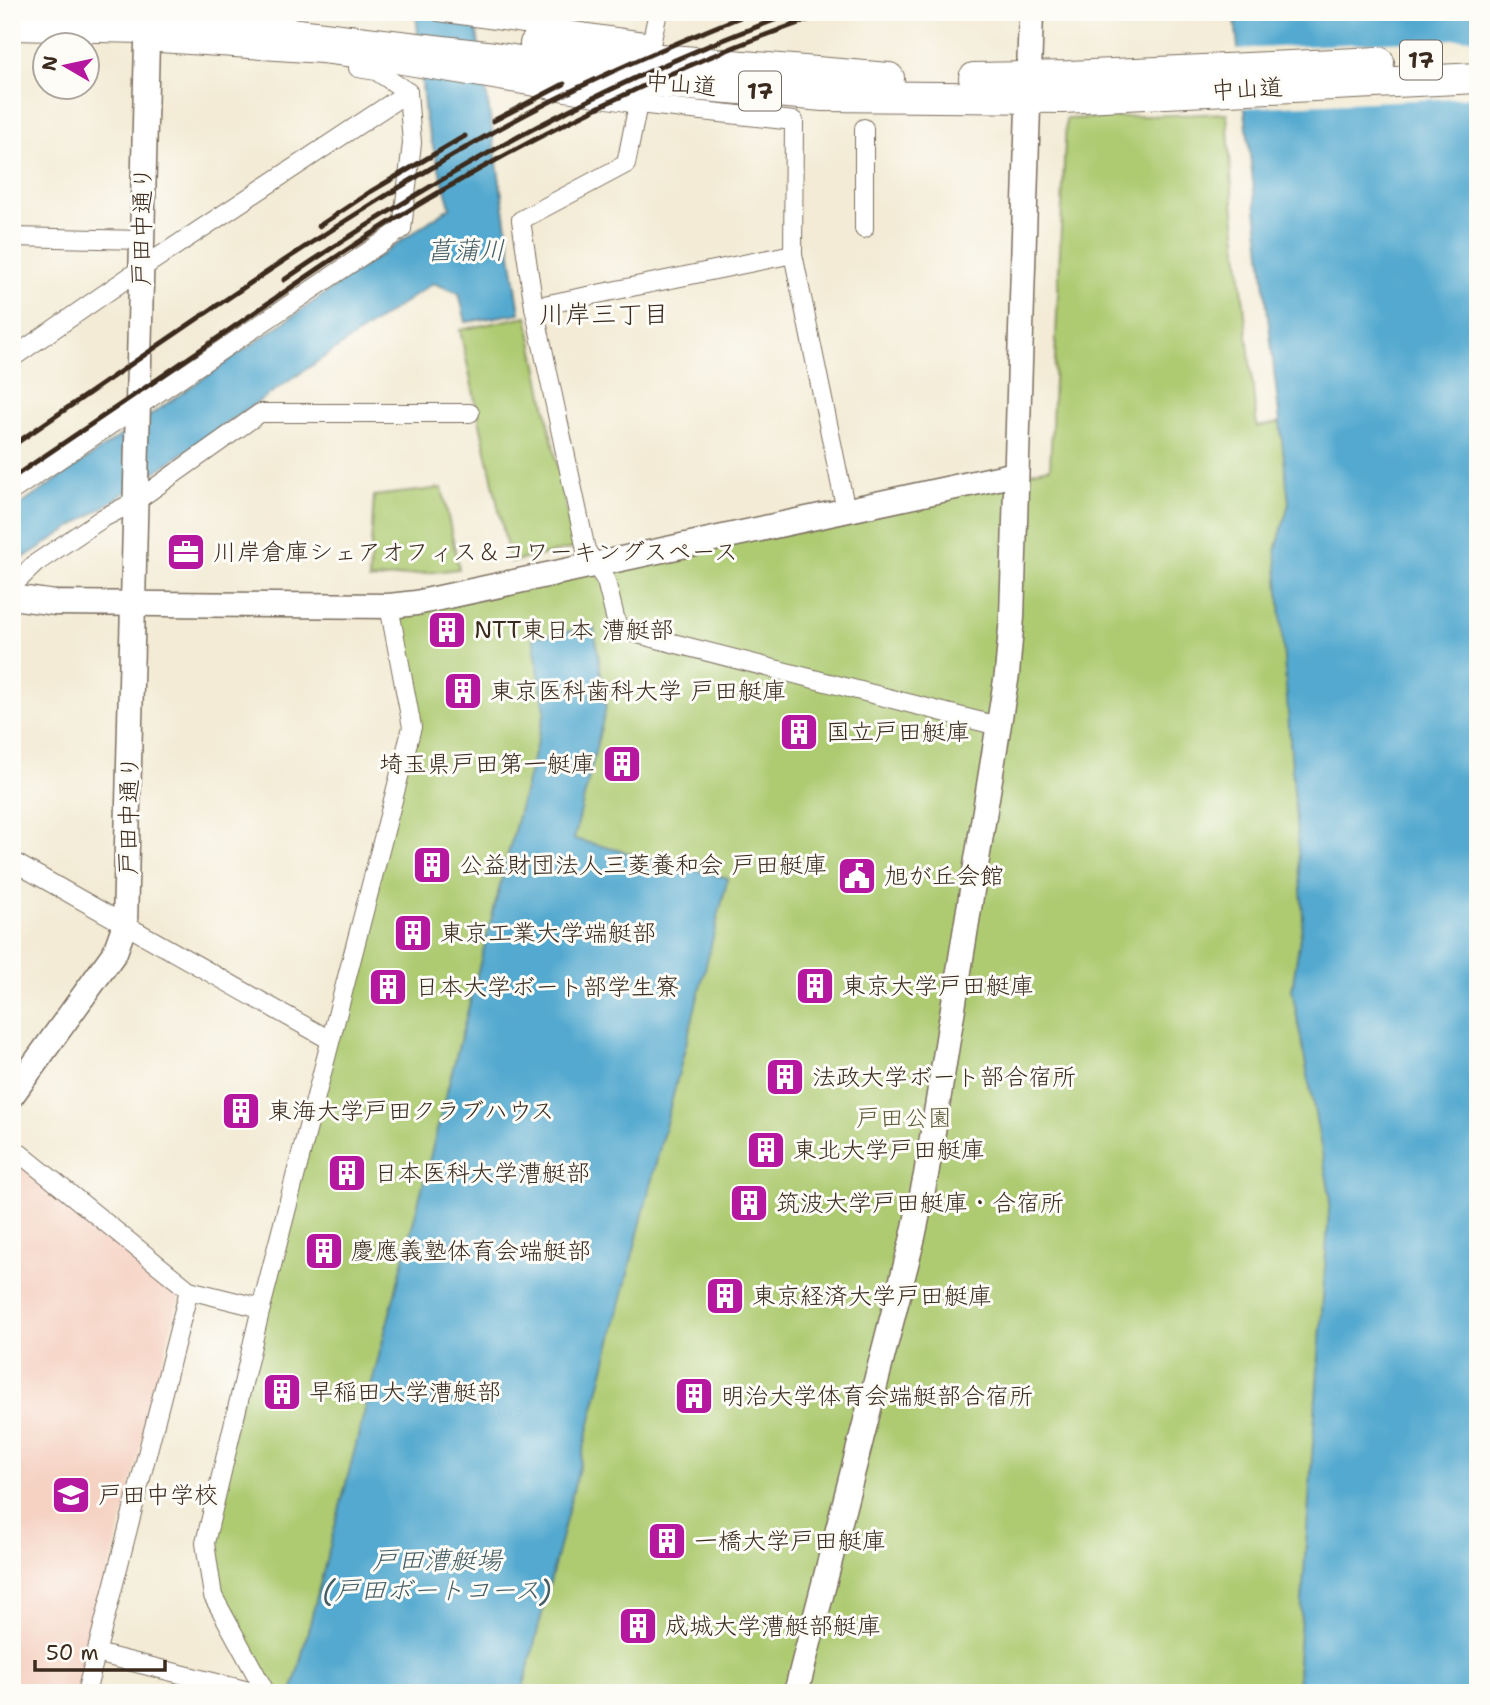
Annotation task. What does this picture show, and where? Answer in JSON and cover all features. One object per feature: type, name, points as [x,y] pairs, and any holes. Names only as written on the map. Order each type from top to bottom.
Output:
[{"type":"highway","name":"中山道","points":[[284,12],[406,45]]},
{"type":"highway","name":"中山道","points":[[12,25],[272,31],[406,45],[494,39],[645,71],[823,96],[1028,87],[1478,78]]},
{"type":"highway","name":"中山道","points":[[1069,87],[1478,58]]},
{"type":"street","points":[[439,12],[494,39]]},
{"type":"street","points":[[658,12],[626,164],[522,219],[534,307],[586,550],[606,581],[618,629],[998,726]]},
{"type":"street","points":[[796,1693],[913,1237],[926,1175],[998,726],[1012,617],[1031,12]]},
{"type":"street","points":[[43,25],[80,36],[322,54],[406,45],[520,84],[645,71],[794,121],[793,254],[846,511]]},
{"type":"street","name":"戸田中通り","points":[[12,1095],[115,952],[125,924],[147,42]]},
{"type":"street","points":[[322,54],[350,67],[376,71],[408,92]]},
{"type":"street","points":[[12,358],[142,268],[408,92]]},
{"type":"street","points":[[12,491],[402,229],[412,143],[408,92]]},
{"type":"street","points":[[864,128],[864,229]]},
{"type":"street","points":[[12,237],[142,240]]},
{"type":"street","points":[[534,307],[793,254]]},
{"type":"street","points":[[12,586],[36,563],[103,518],[136,500],[260,413],[470,413]]},
{"type":"street","points":[[12,597],[55,603],[134,605],[389,606],[416,603],[1016,474]]},
{"type":"street","points":[[266,1693],[212,1596],[205,1543],[261,1308],[412,727],[389,606]]},
{"type":"street","points":[[13,863],[330,1040]]},
{"type":"street","points":[[12,1147],[189,1290],[261,1308]]},
{"type":"street","points":[[86,1693],[189,1290]]},
{"type":"street","points":[[96,1653],[257,1693]]},
{"type":"shaded area","name":"戸田中学校","points":[[12,1156],[177,1290],[179,1298],[78,1693],[12,1693]]},
{"type":"green space","name":"戸田公園","points":[[1227,113],[1233,203],[1257,427],[1478,384],[1478,1590],[1463,1693],[266,1693],[213,1596],[208,1529],[412,728],[389,606],[1050,468],[1066,119]]},
{"type":"green space","points":[[527,316],[574,548],[510,562],[460,330]]},
{"type":"green space","points":[[442,488],[459,569],[369,580],[374,496]]},
{"type":"water","name":"菖蒲川","points":[[416,12],[474,12],[520,313],[466,322],[459,293],[433,283],[111,502],[12,565],[12,511],[450,207],[425,118]]},
{"type":"water","points":[[1234,12],[1478,12],[1478,1693],[1299,1693],[1298,1660],[1330,1195],[1292,990],[1303,917],[1276,551],[1289,503]]},
{"type":"water","name":"戸田漕艇場 (戸田ボートコース)","points":[[594,627],[606,707],[574,839],[728,878],[522,1693],[292,1693],[545,711],[533,637]]},
{"type":"pier","points":[[1478,38],[1478,97],[1241,108],[1234,49]]},
{"type":"railway","points":[[12,446],[298,252],[414,178],[542,106],[611,72],[753,12]]},
{"type":"railway","points":[[284,280],[406,201],[532,129],[662,66],[797,12]]},
{"type":"railway","points":[[12,478],[338,256],[443,190],[537,138],[632,91],[731,48],[831,12]]},
{"type":"railway","points":[[493,121],[564,84]]},
{"type":"railway","points":[[319,226],[370,192],[465,136]]},
{"type":"place","name":"川岸倉庫シェアオフィス＆コワーキングスペース","points":[[186,552]]},
{"type":"place","name":"NTT東日本 漕艇部","points":[[447,630]]},
{"type":"place","name":"東京医科歯科大学 戸田艇庫","points":[[463,691]]},
{"type":"place","name":"国立戸田艇庫","points":[[799,732]]},
{"type":"place","name":"埼玉県戸田第一艇庫","points":[[622,764]]},
{"type":"place","name":"公益財団法人三菱養和会 戸田艇庫","points":[[432,865]]},
{"type":"place","name":"旭が丘会館","points":[[857,876]]},
{"type":"place","name":"東京工業大学端艇部","points":[[413,933]]},
{"type":"place","name":"東京大学戸田艇庫","points":[[815,986]]},
{"type":"place","name":"日本大学ボート部学生寮","points":[[388,987]]},
{"type":"place","name":"法政大学ボート部合宿所","points":[[785,1077]]},
{"type":"place","name":"東海大学戸田クラブハウス","points":[[241,1111]]},
{"type":"place","name":"東北大学戸田艇庫","points":[[766,1150]]},
{"type":"place","name":"日本医科大学漕艇部","points":[[347,1173]]},
{"type":"place","name":"筑波大学戸田艇庫・合宿所","points":[[749,1203]]},
{"type":"place","name":"慶應義塾体育会端艇部","points":[[324,1251]]},
{"type":"place","name":"東京経済大学戸田艇庫","points":[[725,1296]]},
{"type":"place","name":"早稲田大学漕艇部","points":[[282,1392]]},
{"type":"place","name":"明治大学体育会端艇部合宿所","points":[[694,1396]]},
{"type":"place","name":"戸田中学校","points":[[71,1495]]},
{"type":"place","name":"一橋大学戸田艇庫","points":[[667,1541]]},
{"type":"place","name":"成城大学漕艇部艇庫","points":[[638,1626]]},
{"type":"district","name":"川岸三丁目","points":[[604,313]]}]
